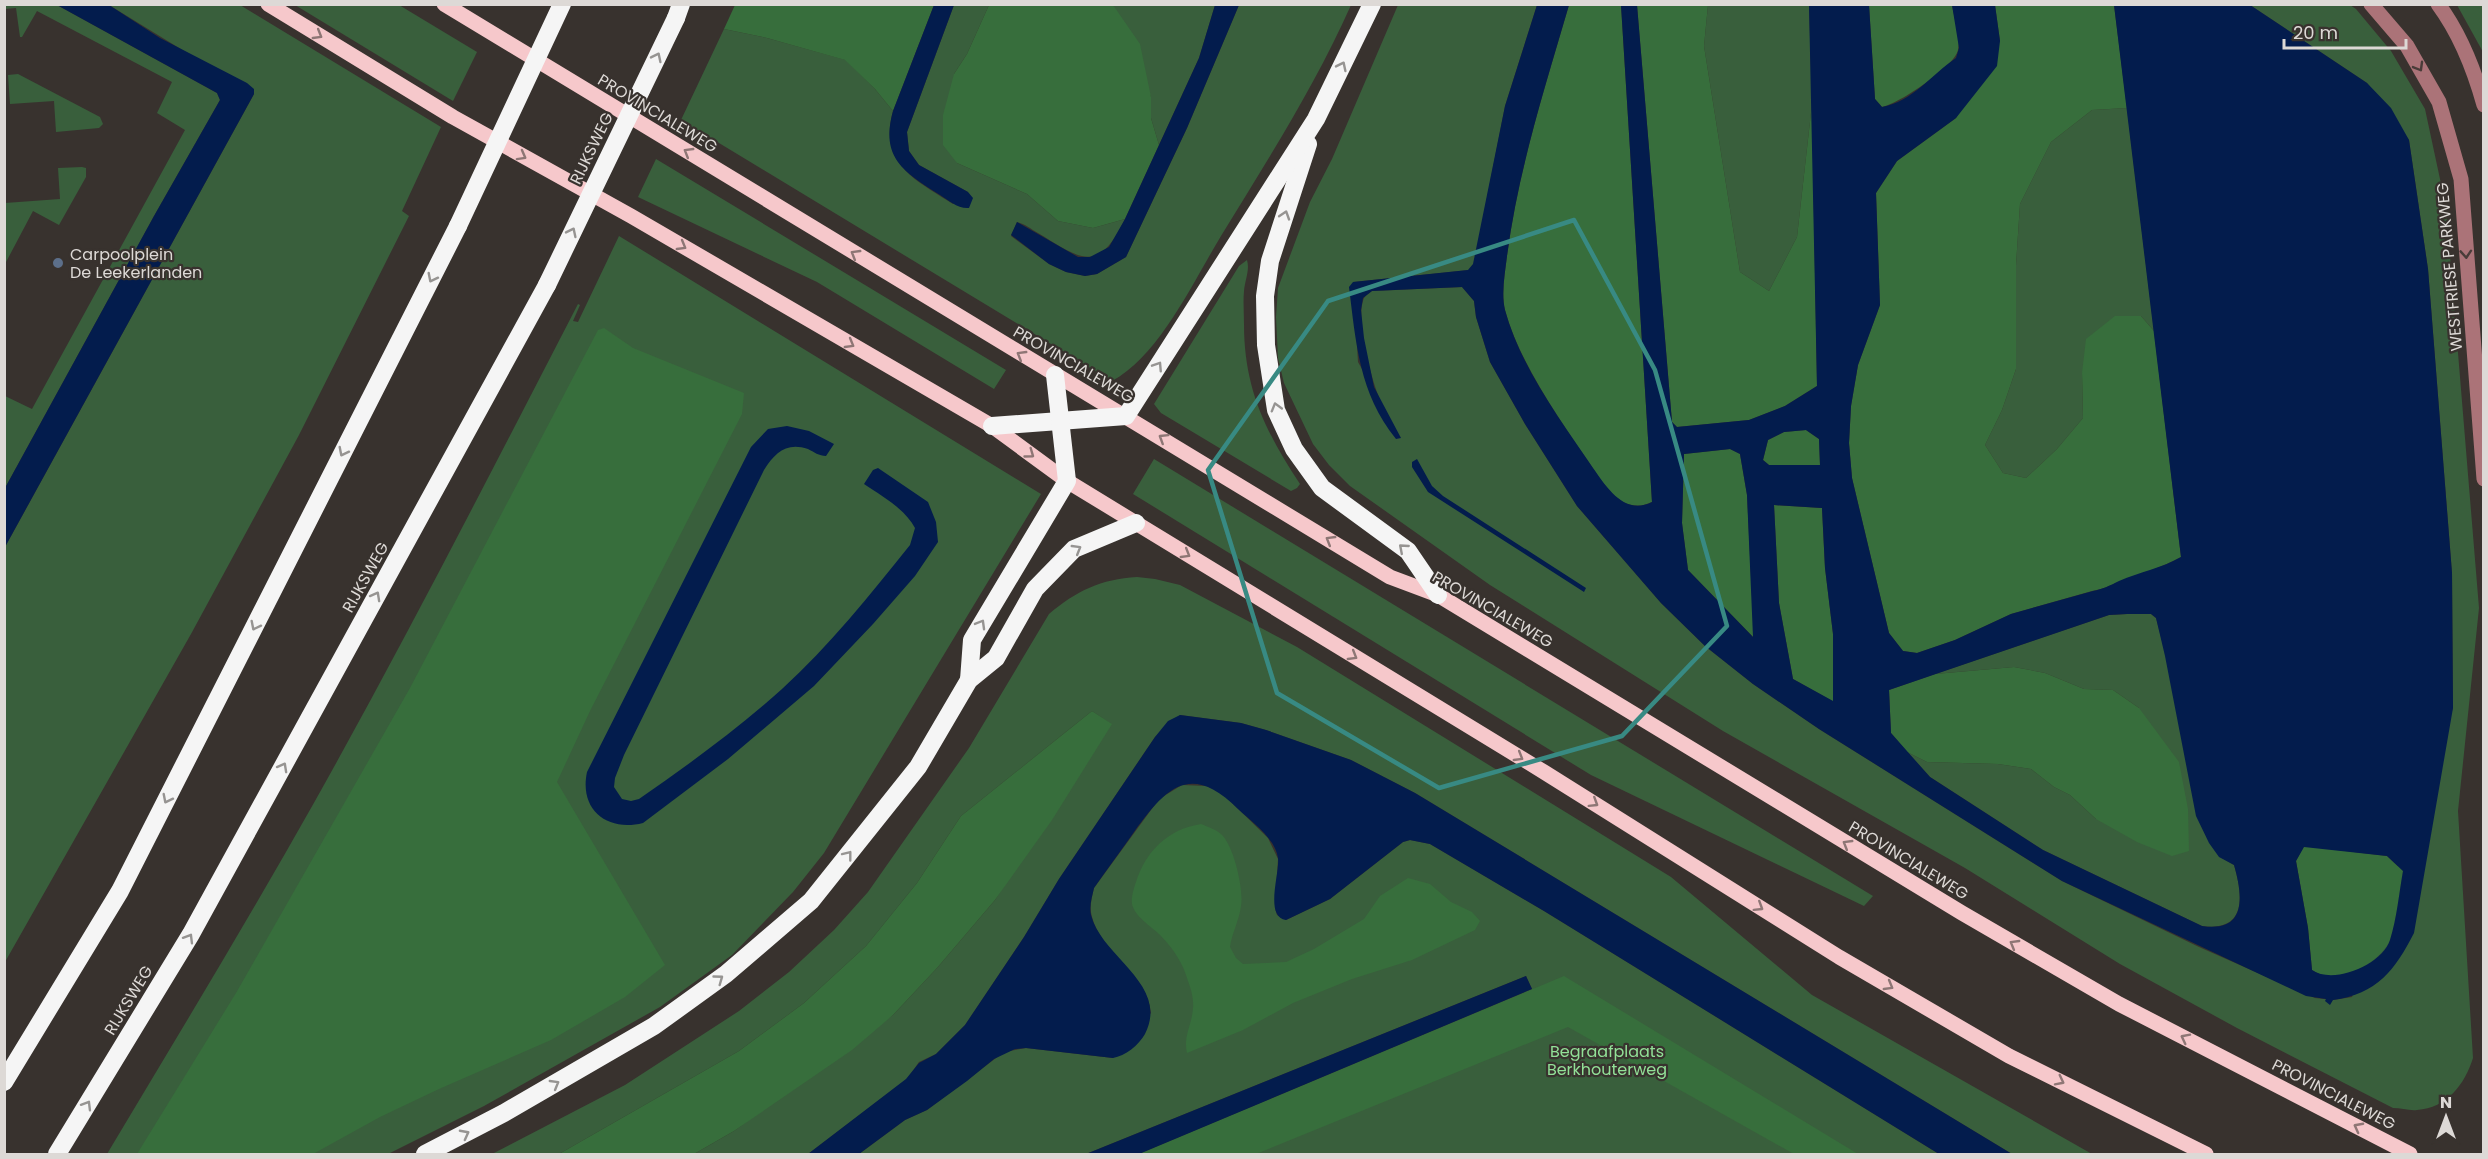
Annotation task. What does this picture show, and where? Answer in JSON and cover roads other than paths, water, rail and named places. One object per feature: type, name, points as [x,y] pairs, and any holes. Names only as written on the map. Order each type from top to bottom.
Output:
[{"type":"highway","points":[[4,1082],[120,891],[458,226],[562,4]]},
{"type":"highway","points":[[993,426],[1126,416],[1316,119],[1372,4]]},
{"type":"highway","name":"RIJKSWEG","points":[[57,1155],[197,924],[547,285],[678,11]]},
{"type":"highway","points":[[1316,119],[1270,261],[1265,296],[1266,345],[1276,410],[1294,449],[1322,488],[1408,551],[1437,595]]},
{"type":"highway","points":[[969,680],[972,640],[1067,481],[1055,375]]},
{"type":"highway","points":[[425,1155],[504,1113],[654,1026],[726,974],[811,901],[918,767],[969,680],[996,658],[1035,589],[1074,549],[1136,523]]},
{"type":"main road","points":[[268,4],[453,117],[631,216],[993,426],[1067,481],[1544,772],[1839,957],[2009,1056],[2206,1155]]},
{"type":"main road","name":"PROVINCIALEWEG","points":[[444,4],[1390,577],[1437,595],[1962,913],[2119,1004],[2410,1155]]},
{"type":"street","name":"WESTFRIESE PARKWEG","points":[[2371,4],[2407,46],[2439,102],[2461,179],[2484,479]]},
{"type":"street","points":[[2438,4],[2450,20],[2466,51],[2484,105]]},
{"type":"water","points":[[57,5],[109,5],[160,38],[247,83],[254,89],[254,94],[5,547],[5,488],[220,100],[217,93]]},
{"type":"water","points":[[934,5],[954,5],[907,132],[909,151],[919,165],[968,192],[973,198],[969,208],[953,204],[906,171],[898,162],[890,141],[893,111]]},
{"type":"water","points":[[1215,5],[1239,5],[1187,128],[1126,257],[1097,274],[1085,276],[1066,272],[1049,264],[1011,235],[1017,222],[1078,257],[1090,257],[1109,247],[1125,219],[1199,58]]},
{"type":"water","points":[[1537,5],[1569,5],[1533,129],[1518,192],[1505,269],[1503,290],[1505,310],[1531,372],[1604,484],[1625,503],[1642,505],[1652,502],[1621,5],[1637,5],[1672,422],[1677,427],[1749,420],[1785,406],[1817,386],[1809,5],[1869,5],[1875,99],[1882,107],[1912,94],[1956,58],[1959,48],[1952,5],[1995,5],[2000,41],[1997,66],[1956,118],[1897,161],[1876,193],[1880,305],[1858,365],[1851,406],[1849,443],[1852,478],[1889,633],[1903,651],[1917,653],[1955,640],[2011,614],[2103,588],[2181,557],[2114,5],[2250,5],[2367,83],[2391,108],[2409,140],[2428,269],[2452,573],[2453,708],[2414,933],[2392,969],[2373,986],[2348,997],[2333,1000],[2330,1005],[2325,1001],[2326,999],[2306,996],[2062,881],[1819,729],[1753,684],[1705,646],[1661,603],[1577,506],[1525,424],[1490,362],[1476,317],[1474,301],[1462,287],[1372,291],[1363,298],[1361,310],[1364,338],[1374,387],[1401,438],[1396,439],[1374,404],[1361,367],[1349,287],[1353,282],[1468,270],[1473,264],[1505,106]],"holes":[[[1806,430],[1819,439],[1820,465],[1769,465],[1763,460],[1768,440],[1784,432]],[[1730,449],[1740,454],[1747,495],[1753,637],[1688,570],[1682,523],[1684,454]],[[1774,505],[1822,508],[1825,568],[1833,634],[1833,701],[1793,679],[1779,603]],[[2151,614],[2156,618],[2165,656],[2196,816],[2209,843],[2219,857],[2234,865],[2240,900],[2234,918],[2227,924],[2217,927],[2202,926],[2043,850],[1930,777],[1891,733],[1889,690],[2109,615]],[[2304,847],[2387,856],[2403,871],[2390,940],[2385,949],[2367,964],[2344,974],[2321,974],[2312,970],[2308,928],[2296,861]]]},
{"type":"water","points":[[787,426],[809,431],[834,444],[826,456],[800,447],[787,448],[777,454],[764,470],[624,755],[614,787],[622,799],[631,801],[639,799],[765,704],[833,638],[910,545],[915,528],[911,521],[892,503],[864,484],[873,470],[878,468],[928,502],[936,522],[938,542],[915,576],[814,686],[728,759],[643,823],[630,825],[607,821],[592,807],[587,797],[587,772],[751,447],[768,429]]},
{"type":"water","points":[[1417,459],[1432,486],[1443,496],[1586,588],[1584,592],[1428,492],[1412,467],[1412,462]]},
{"type":"water","points":[[1180,715],[1241,723],[1266,730],[1351,760],[1415,793],[2012,1154],[1939,1154],[1544,911],[1430,844],[1410,840],[1403,842],[1330,899],[1286,920],[1279,917],[1274,903],[1278,858],[1268,837],[1221,795],[1206,786],[1193,784],[1180,786],[1157,803],[1094,888],[1090,908],[1098,930],[1132,972],[1149,1000],[1150,1016],[1145,1034],[1135,1046],[1113,1058],[1026,1048],[1015,1049],[994,1059],[927,1110],[905,1120],[859,1154],[808,1154],[906,1079],[919,1063],[936,1054],[965,1025],[1024,937],[1059,879],[1155,737],[1168,721]]},
{"type":"water","points":[[1526,976],[1532,989],[1139,1154],[1086,1154]]},
{"type":"place","name":"Carpoolplein De Leekerlanden","points":[[58,263]]},
{"type":"park label","name":"Begraafplaats Berkhouterweg","points":[[1607,1060]]}]
